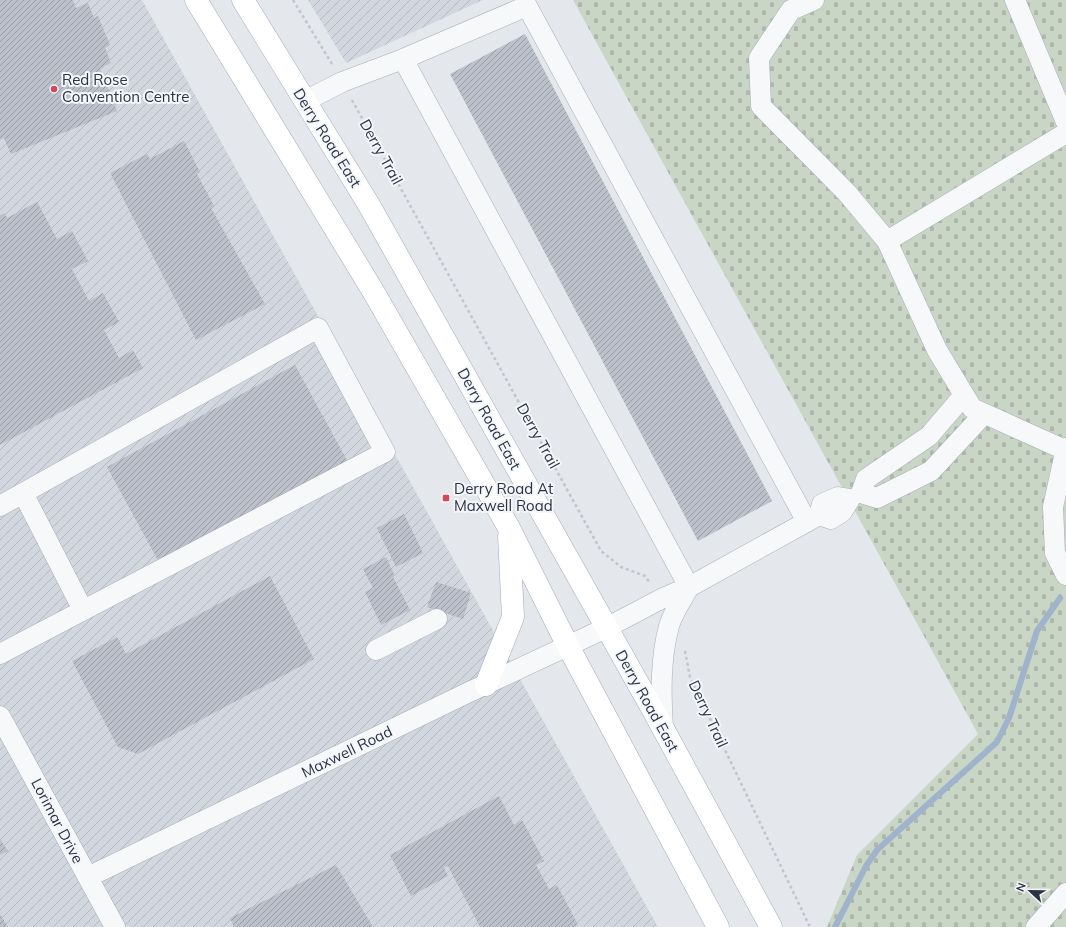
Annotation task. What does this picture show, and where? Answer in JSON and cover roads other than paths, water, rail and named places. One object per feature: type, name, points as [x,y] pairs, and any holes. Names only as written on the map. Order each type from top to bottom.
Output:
[{"type":"main road","points":[[196,0],[373,291],[509,528],[568,646],[718,927]]},
{"type":"main road","name":"Derry Road East","points":[[243,0],[369,206],[663,728],[771,927]]},
{"type":"main road","points":[[486,684],[513,617],[509,528]]},
{"type":"street","points":[[814,0],[791,10],[760,58],[761,106],[848,193],[887,241],[937,350],[972,408],[1065,449],[1053,507],[1055,553],[1066,575]]},
{"type":"street","points":[[1015,0],[1066,122]]},
{"type":"street","points":[[305,101],[342,82],[403,59],[527,6],[813,518],[831,519],[842,512],[866,479],[929,436],[964,395]]},
{"type":"street","points":[[403,59],[689,587],[672,620],[663,668],[661,691],[663,728]]},
{"type":"street","points":[[887,241],[1066,133]]},
{"type":"street","points":[[0,506],[318,328],[385,452],[0,654]]},
{"type":"street","points":[[855,496],[878,498],[931,471],[984,414]]},
{"type":"street","points":[[23,493],[83,610]]},
{"type":"street","name":"Maxwell Road","points":[[88,877],[486,684],[606,628],[661,599],[689,587],[813,518]]},
{"type":"street","points":[[376,650],[437,619]]},
{"type":"street","name":"Lorimar Drive","points":[[0,716],[115,927]]},
{"type":"street","points":[[1036,927],[1066,893]]},
{"type":"waterway","points":[[835,927],[866,866],[877,850],[997,742],[1009,718],[1037,631],[1060,598]]},
{"type":"place","name":"Red Rose Convention Centre","points":[[54,89]]},
{"type":"place","name":"Derry Road At Maxwell Road","points":[[446,498]]}]
